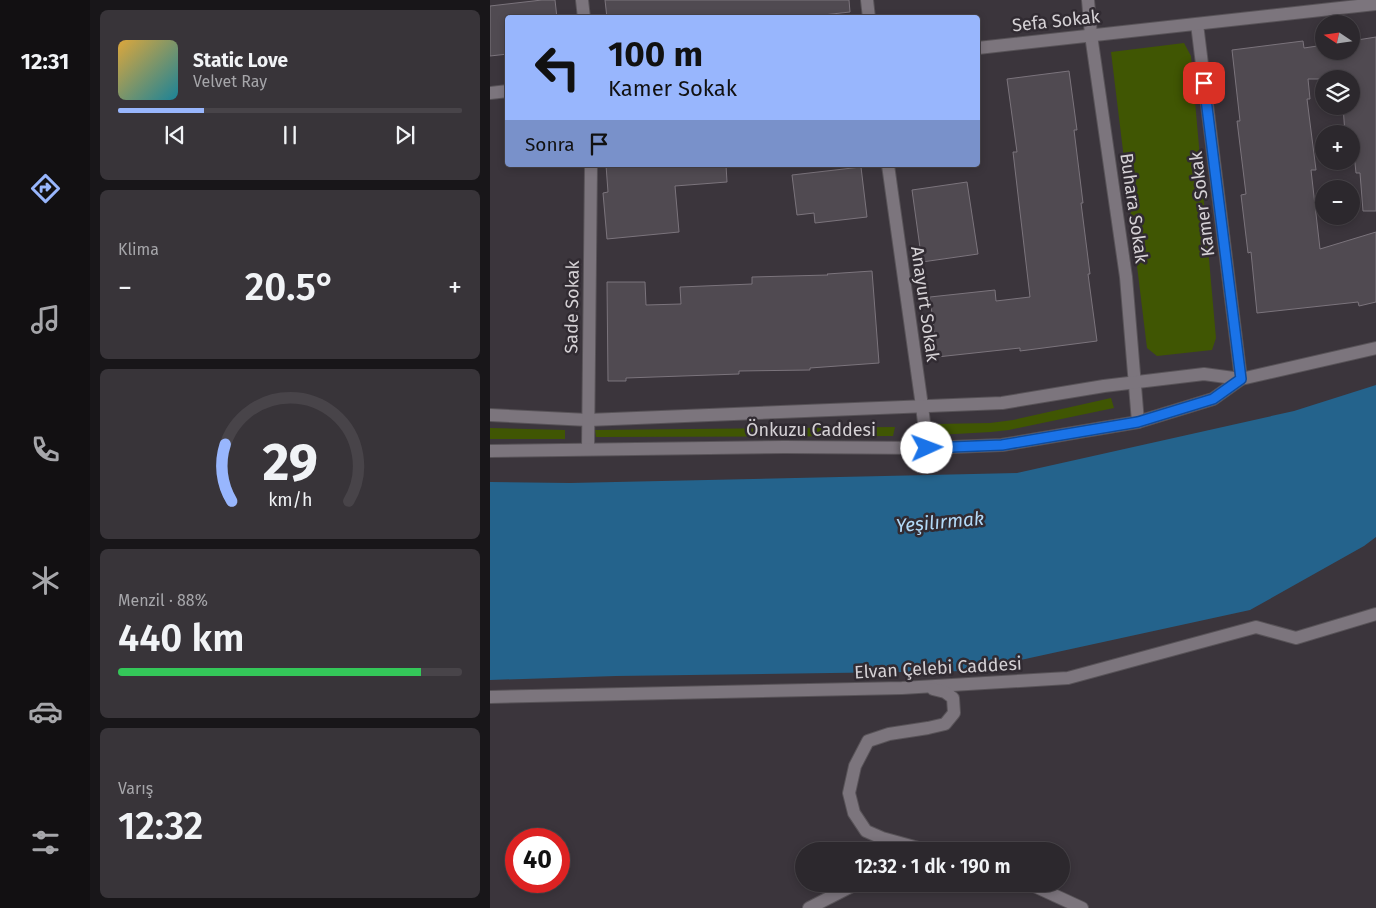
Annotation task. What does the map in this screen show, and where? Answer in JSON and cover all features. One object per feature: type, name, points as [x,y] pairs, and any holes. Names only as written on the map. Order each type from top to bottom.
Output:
[{"type":"street","points":[[582,0],[584,15]]},
{"type":"street","points":[[867,0],[868,15]]},
{"type":"street","name":"Buhara Sokak","points":[[1088,0],[1126,277],[1138,422]]},
{"type":"street","name":"Sefa Sokak","points":[[980,48],[1376,4]]},
{"type":"street","name":"Kamer Sokak","points":[[1197,24],[1241,379]]},
{"type":"street","points":[[490,93],[505,92]]},
{"type":"street","name":"Sade Sokak","points":[[588,449],[591,167]]},
{"type":"street","name":"Anayurt Sokak","points":[[888,167],[927,448]]},
{"type":"street","name":"Önkuzu Caddesi","points":[[490,415],[588,420],[1002,403],[1104,386],[1204,374],[1241,379],[1376,348]]},
{"type":"street","name":"Önkuzu Caddesi","points":[[490,451],[784,446],[927,448],[1002,445],[1138,422],[1213,399],[1241,379]]},
{"type":"street","name":"Elvan Çelebi Caddesi","points":[[490,697],[928,687],[1068,678],[1256,627],[1296,638],[1376,614]]},
{"type":"street","points":[[896,842],[866,831],[854,813],[849,793],[855,766],[868,741],[889,734],[945,724],[954,713],[953,698],[945,692],[928,687]]},
{"type":"street","points":[[809,908],[840,892]]},
{"type":"street","points":[[1047,892],[1082,908]]},
{"type":"green space","points":[[1184,43],[1191,56],[1216,338],[1212,350],[1157,356],[1147,348],[1111,52]]},
{"type":"green space","points":[[1111,398],[1114,408],[1009,430],[937,435],[936,424],[990,423],[1013,420]]},
{"type":"green space","points":[[895,427],[893,436],[596,437],[595,430]]},
{"type":"green space","points":[[490,428],[565,430],[565,439],[490,439]]},
{"type":"water","name":"Yeşilırmak","points":[[1376,385],[1376,537],[1364,546],[1250,610],[970,671],[616,676],[490,680],[490,482],[570,483],[1017,473],[1294,411]]},
{"type":"building","points":[[555,0],[557,15],[505,15],[505,54],[490,56],[490,6]]},
{"type":"building","points":[[605,0],[849,0],[850,12],[823,15],[607,15]]},
{"type":"building","points":[[1376,37],[1376,211],[1363,211],[1360,173],[1356,173],[1356,170],[1360,170],[1360,125],[1344,125],[1344,115],[1360,115],[1360,70],[1315,70],[1315,79],[1308,79],[1310,99],[1307,99],[1315,162],[1315,170],[1311,170],[1315,225],[1317,225],[1320,249],[1376,232],[1376,302],[1359,306],[1358,302],[1257,313],[1251,252],[1248,253],[1241,195],[1246,194],[1237,121],[1240,121],[1232,50],[1303,41],[1304,48],[1315,46],[1315,60],[1360,60],[1360,40]]},
{"type":"building","points":[[1069,71],[1077,130],[1074,130],[1090,274],[1088,274],[1097,341],[1020,351],[1020,348],[937,357],[930,297],[995,290],[996,301],[1030,297],[1013,152],[1017,152],[1007,79]]},
{"type":"building","points":[[606,167],[726,167],[727,182],[675,186],[679,232],[607,239],[603,193],[608,192]]},
{"type":"building","points":[[861,167],[867,217],[815,223],[814,213],[797,215],[792,175]]},
{"type":"building","points":[[967,182],[978,254],[922,262],[912,190]]},
{"type":"building","points":[[872,271],[879,363],[810,368],[810,370],[739,371],[739,374],[626,378],[626,381],[608,381],[607,282],[645,282],[646,305],[681,304],[680,287],[752,284],[752,277],[828,275]]},
{"type":"route","points":[[927,448],[1002,445],[1138,422],[1213,399],[1241,379],[1204,83]]}]
